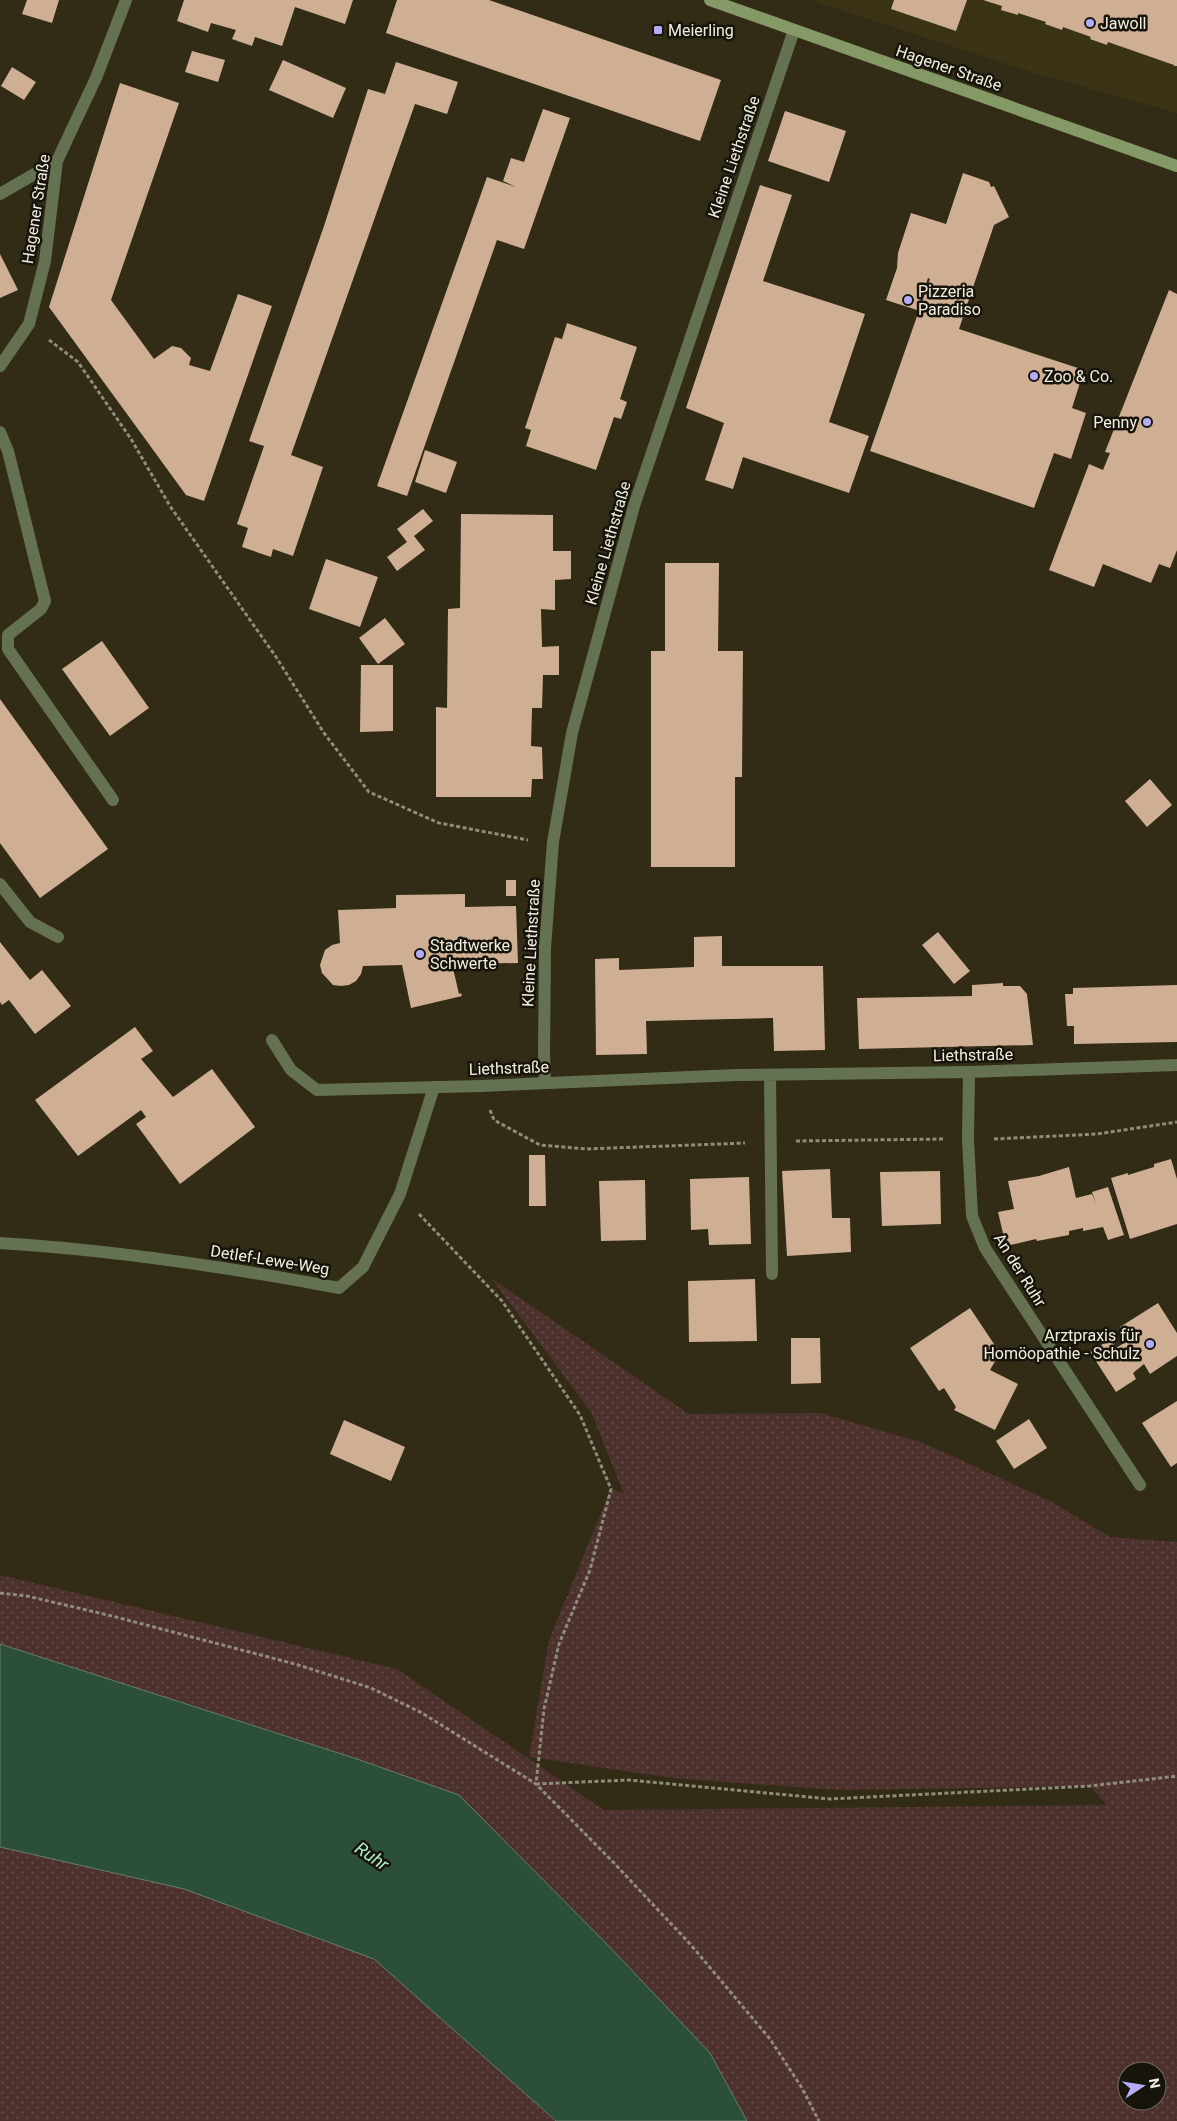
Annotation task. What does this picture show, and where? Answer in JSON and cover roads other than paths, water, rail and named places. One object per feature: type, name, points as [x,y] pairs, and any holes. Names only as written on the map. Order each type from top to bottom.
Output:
[{"type":"main road","name":"Hagener Straße","points":[[710,0],[1177,166]]},
{"type":"street","name":"Hagener Straße","points":[[0,366],[29,324],[45,261],[58,161],[96,78],[126,0]]},
{"type":"street","name":"Kleine Liethstraße","points":[[545,1083],[545,948],[553,842],[572,733],[634,506],[794,30]]},
{"type":"street","points":[[0,194],[58,161]]},
{"type":"street","points":[[0,432],[8,451],[45,602],[41,609],[8,635],[8,649],[112,800]]},
{"type":"street","points":[[0,884],[30,922],[58,937]]},
{"type":"street","name":"Liethstraße","points":[[272,1040],[291,1070],[317,1090],[481,1086],[770,1074],[969,1072],[1177,1065]]},
{"type":"street","name":"An der Ruhr","points":[[969,1072],[968,1139],[972,1216],[985,1248],[1140,1485]]},
{"type":"street","points":[[770,1074],[772,1274]]},
{"type":"street","name":"Detlef-Lewe-Weg","points":[[0,1243],[236,1269],[339,1288],[363,1267],[400,1194],[434,1087]]},
{"type":"water","name":"Ruhr","points":[[0,1644],[357,1759],[459,1795],[605,1942],[710,2053],[747,2121],[556,2121],[374,1959],[184,1889],[0,1847]]},
{"type":"place","name":"Jawoll","points":[[1090,23]]},
{"type":"place","name":"Meierling","points":[[658,30]]},
{"type":"place","name":"Pizzeria Paradiso","points":[[908,300]]},
{"type":"place","name":"Zoo & Co.","points":[[1034,376]]},
{"type":"place","name":"Penny","points":[[1147,422]]},
{"type":"place","name":"Stadtwerke Schwerte","points":[[420,954]]},
{"type":"place","name":"Arztpraxis für Homöopathie - Schulz","points":[[1150,1344]]}]
